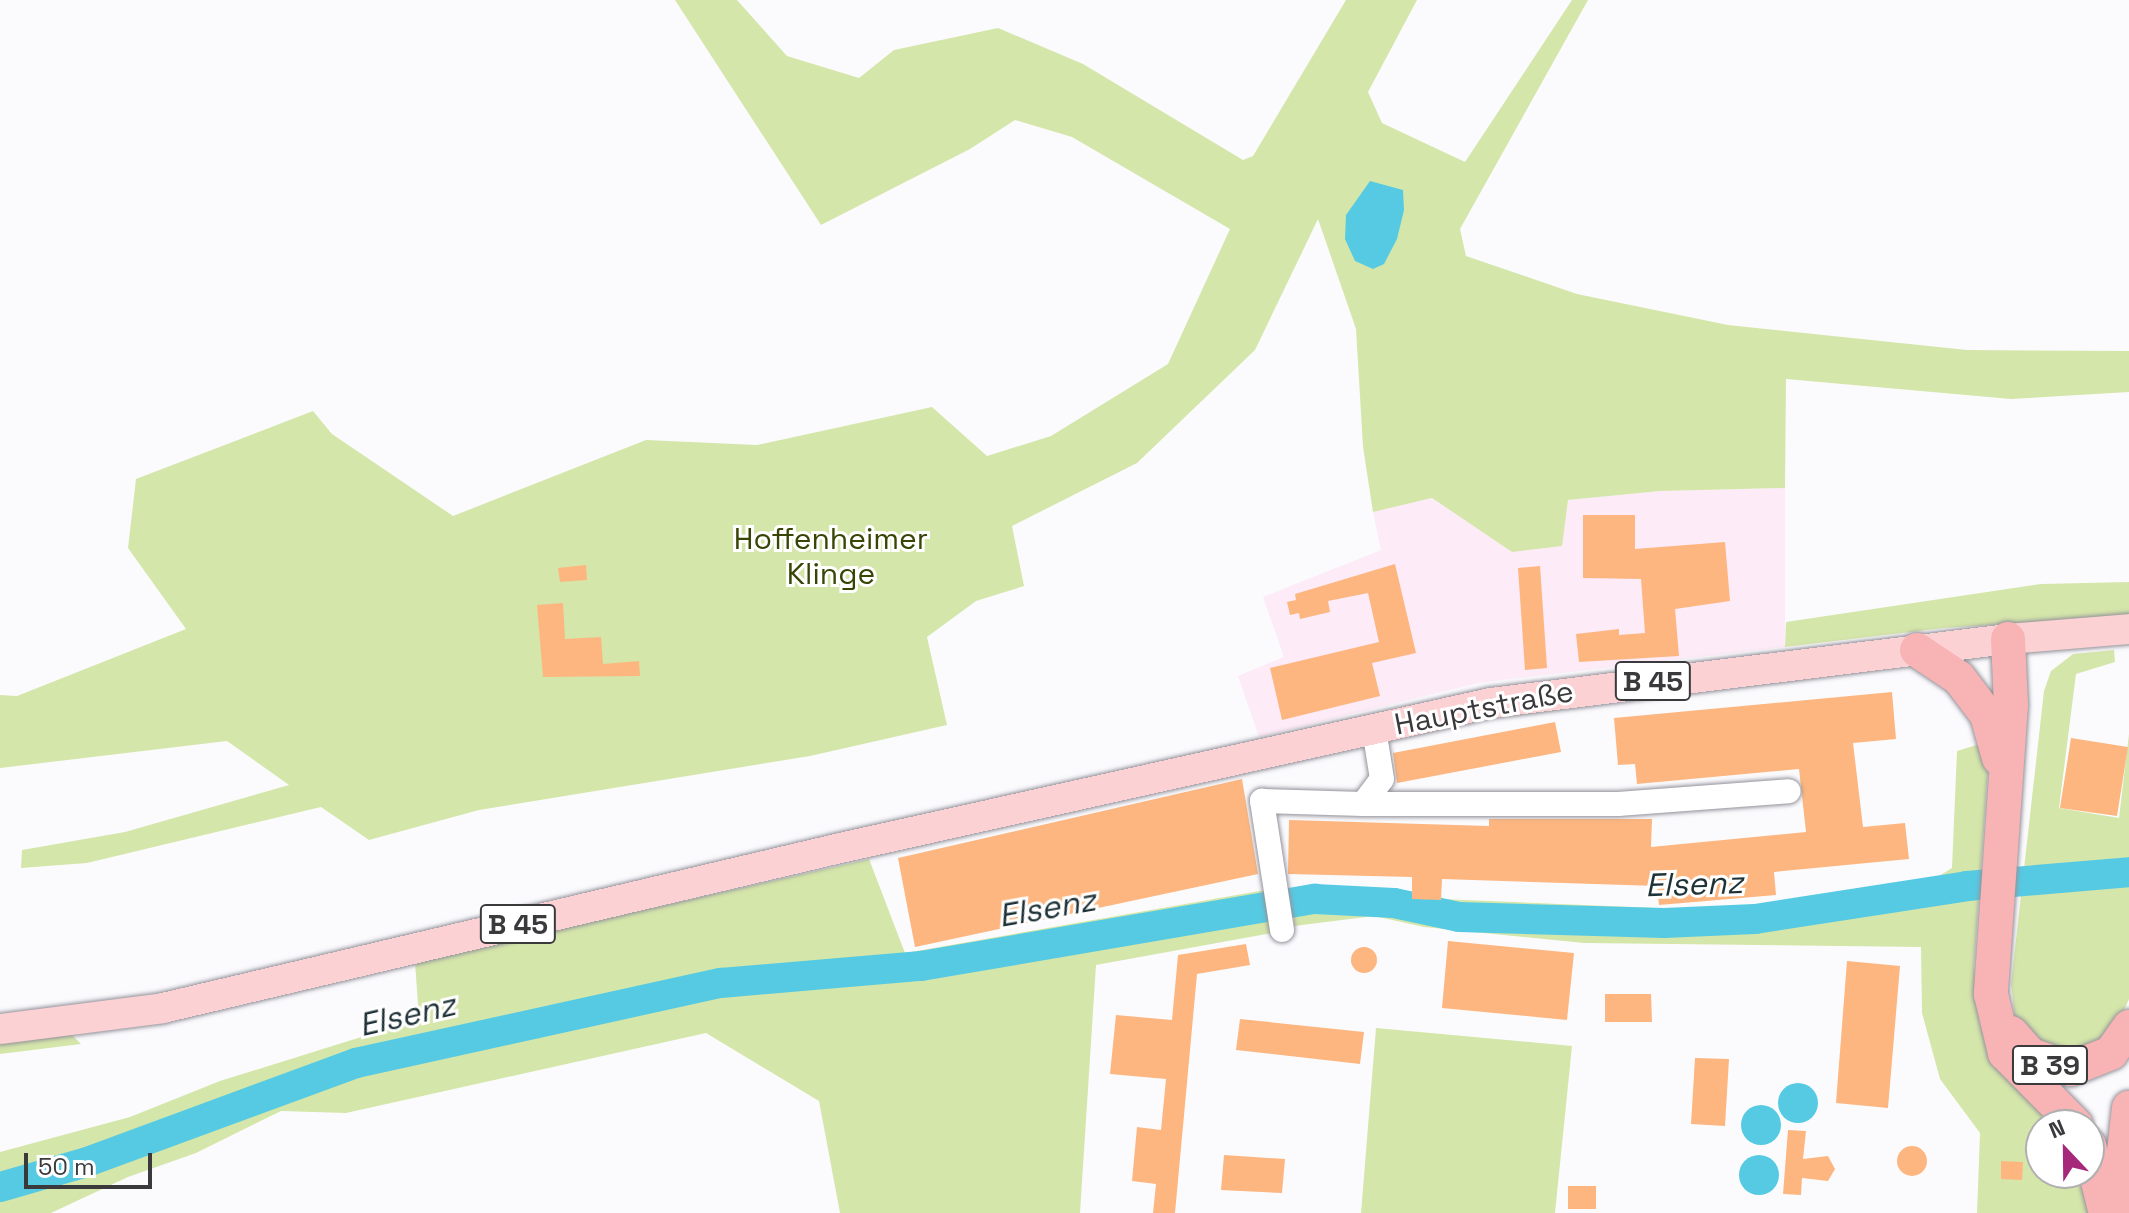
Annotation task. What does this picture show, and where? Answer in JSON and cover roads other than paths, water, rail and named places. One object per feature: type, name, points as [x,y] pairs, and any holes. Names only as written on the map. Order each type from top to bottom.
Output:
[{"type":"highway","name":"B 39","points":[[2008,639],[2007,789],[1994,922],[1991,994],[2005,1053],[2060,1109]]},
{"type":"highway","points":[[1917,650],[1959,678],[1987,715],[2007,789]]},
{"type":"highway","name":"B 39","points":[[1991,994],[2016,1042],[2050,1065],[2071,1069],[2092,1063],[2111,1053],[2129,1027]]},
{"type":"highway","points":[[2117,1213],[2129,1108]]},
{"type":"highway","points":[[2100,1189],[2106,1213]]},
{"type":"main road","name":"Hauptstraße","points":[[0,1029],[163,1008],[1177,773],[1570,690],[2008,639],[2129,629]]},
{"type":"lane","points":[[1363,804],[1382,779],[1374,729]]},
{"type":"lane","points":[[1282,930],[1262,801],[1618,804],[1789,791]]},
{"type":"water","points":[[1370,181],[1403,190],[1404,210],[1397,239],[1384,264],[1373,269],[1355,261],[1345,239],[1346,215]]},
{"type":"water","points":[[1798,1083],[1812,1089],[1818,1103],[1812,1117],[1798,1123],[1784,1117],[1778,1103],[1784,1089]]},
{"type":"water","points":[[1761,1105],[1775,1111],[1781,1125],[1775,1139],[1761,1145],[1747,1139],[1741,1125],[1747,1111]]},
{"type":"water","points":[[1759,1155],[1773,1161],[1779,1175],[1773,1189],[1759,1195],[1745,1189],[1739,1175],[1745,1161]]},
{"type":"waterway","name":"Elsenz","points":[[0,1187],[87,1162],[356,1063],[721,983],[921,966],[1315,899],[1394,903],[1459,917],[1664,923],[1755,919],[1967,886],[2129,872]]},
{"type":"park label","name":"Hoffenheimer Klinge","points":[[831,556]]}]
